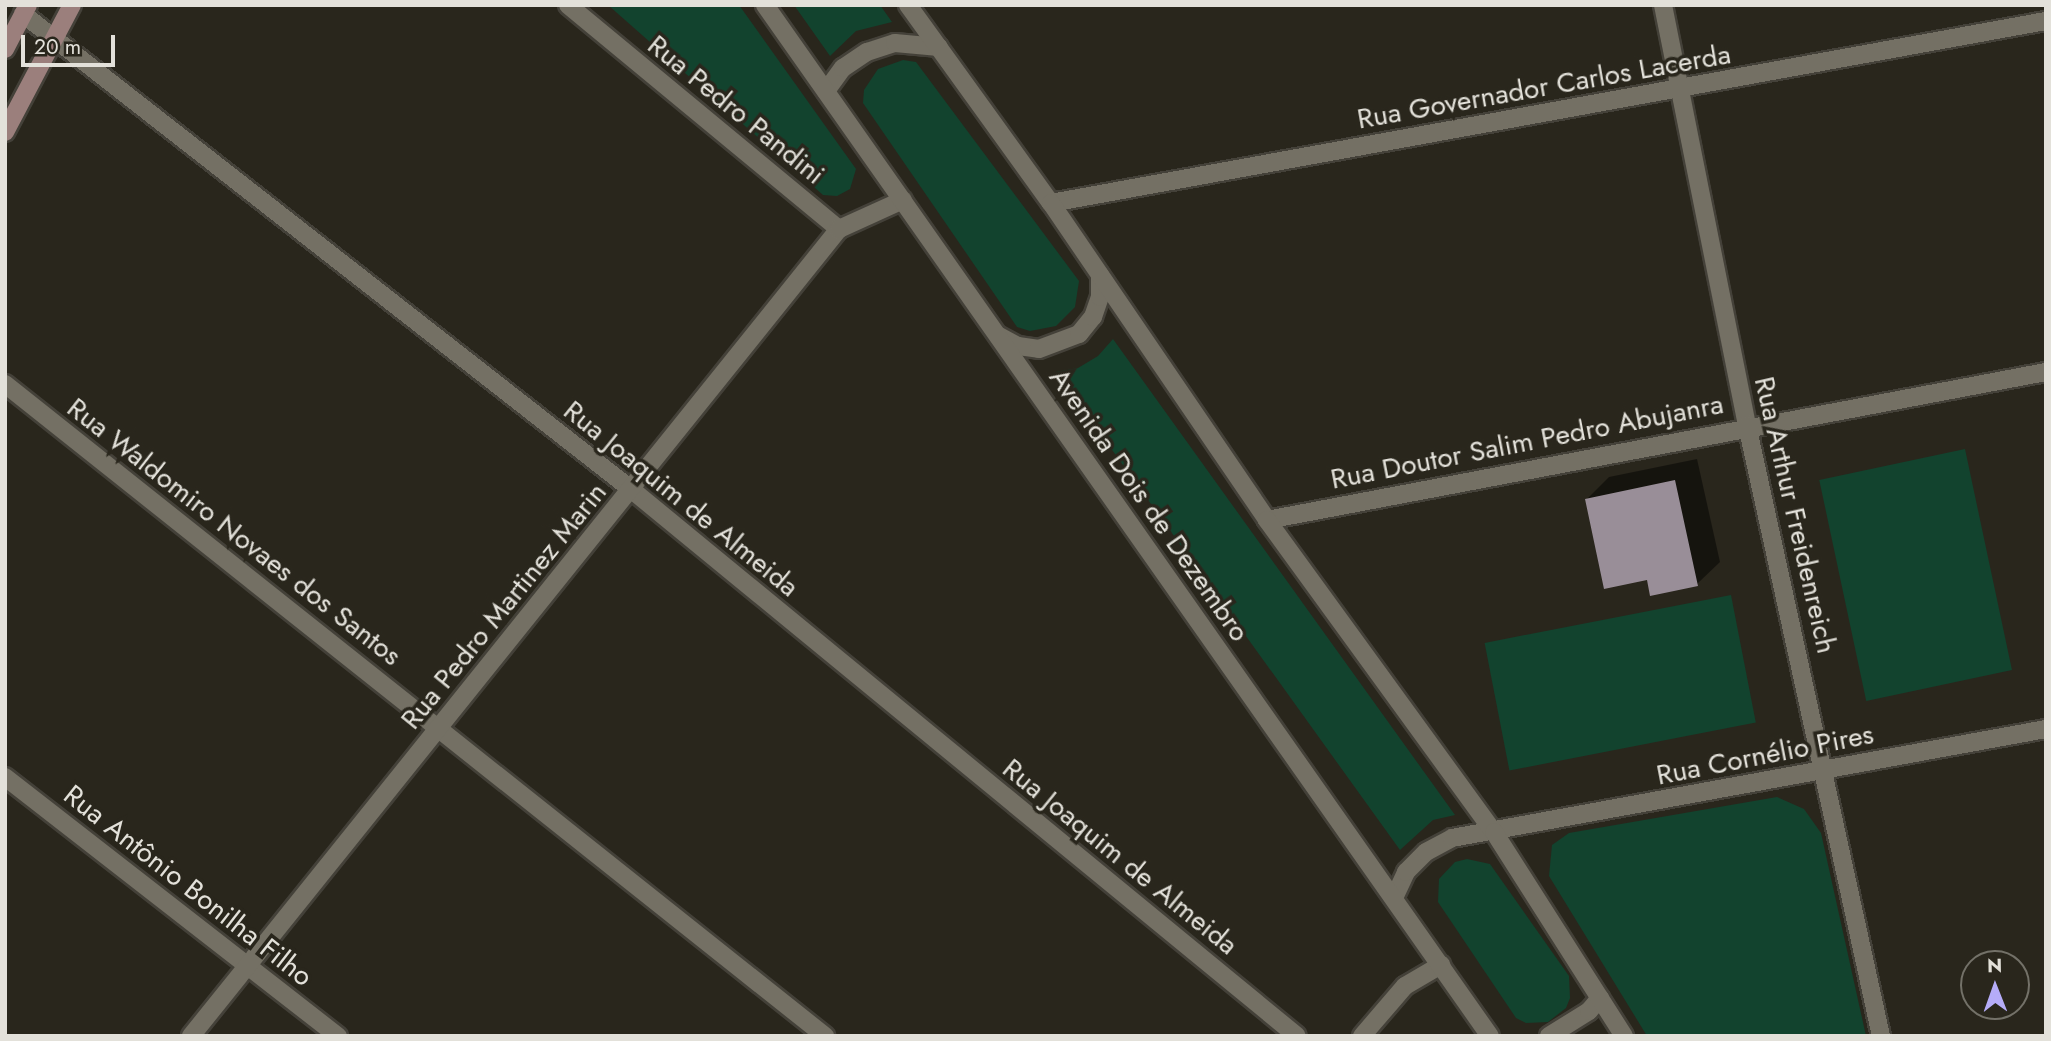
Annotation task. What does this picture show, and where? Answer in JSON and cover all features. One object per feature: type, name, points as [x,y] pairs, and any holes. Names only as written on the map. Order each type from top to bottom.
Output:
[{"type":"main road","points":[[5,132],[72,5]]},
{"type":"main road","points":[[5,49],[25,10]]},
{"type":"street","name":"Rua Pedro Pandini","points":[[568,5],[839,229]]},
{"type":"street","name":"Avenida Dois de Dezembro","points":[[765,5],[1490,1036]]},
{"type":"street","points":[[908,5],[1051,203],[1267,520],[1494,832],[1624,1036]]},
{"type":"street","name":"Rua Arthur Freidenreich","points":[[1663,5],[1747,425],[1826,771],[1881,1036]]},
{"type":"street","name":"Rua Joaquim de Almeida","points":[[25,10],[54,39],[632,490],[1297,1036]]},
{"type":"street","name":"Rua Governador Carlos Lacerda","points":[[1051,203],[2046,21]]},
{"type":"street","points":[[826,91],[843,68],[867,52],[895,43],[939,47]]},
{"type":"street","name":"Rua Pedro Martinez Marin","points":[[191,1036],[839,229],[903,200]]},
{"type":"street","points":[[999,336],[1018,346],[1039,349],[1079,334],[1100,297],[1100,275]]},
{"type":"street","name":"Rua Doutor Salim Pedro Abujanra","points":[[1267,520],[1747,425],[2046,372]]},
{"type":"street","name":"Rua Waldomiro Novaes dos Santos","points":[[5,384],[825,1036]]},
{"type":"street","name":"Rua Cornélio Pires","points":[[1394,898],[1406,872],[1426,852],[1452,838],[2046,729]]},
{"type":"street","name":"Rua Antônio Bonilha Filho","points":[[5,777],[338,1036]]},
{"type":"street","points":[[1362,1036],[1405,986],[1441,965]]},
{"type":"street","points":[[1549,1036],[1589,1011],[1600,998]]},
{"type":"green space","points":[[608,5],[739,5],[856,169],[850,189],[837,196],[823,195]]},
{"type":"green space","points":[[794,5],[880,5],[892,22],[856,31],[830,56]]},
{"type":"green space","points":[[903,60],[916,62],[1079,281],[1075,307],[1056,326],[1030,331],[1017,327],[863,103],[864,90],[878,69]]},
{"type":"green space","points":[[1113,339],[1455,815],[1433,820],[1400,850],[1056,372],[1078,368],[1098,356]]},
{"type":"green space","points":[[1965,449],[2012,670],[1866,701],[1819,480]]},
{"type":"green space","points":[[1731,595],[1756,723],[1509,771],[1485,643]]},
{"type":"green space","points":[[1777,797],[1804,809],[1821,833],[1866,1036],[1647,1036],[1549,876],[1552,845],[1569,833]]},
{"type":"green space","points":[[1467,859],[1490,864],[1569,976],[1570,998],[1566,1008],[1548,1022],[1526,1023],[1516,1018],[1438,902],[1439,879],[1455,862]]},
{"type":"building","points":[[1675,480],[1698,586],[1650,596],[1647,580],[1604,589],[1585,499]]}]
